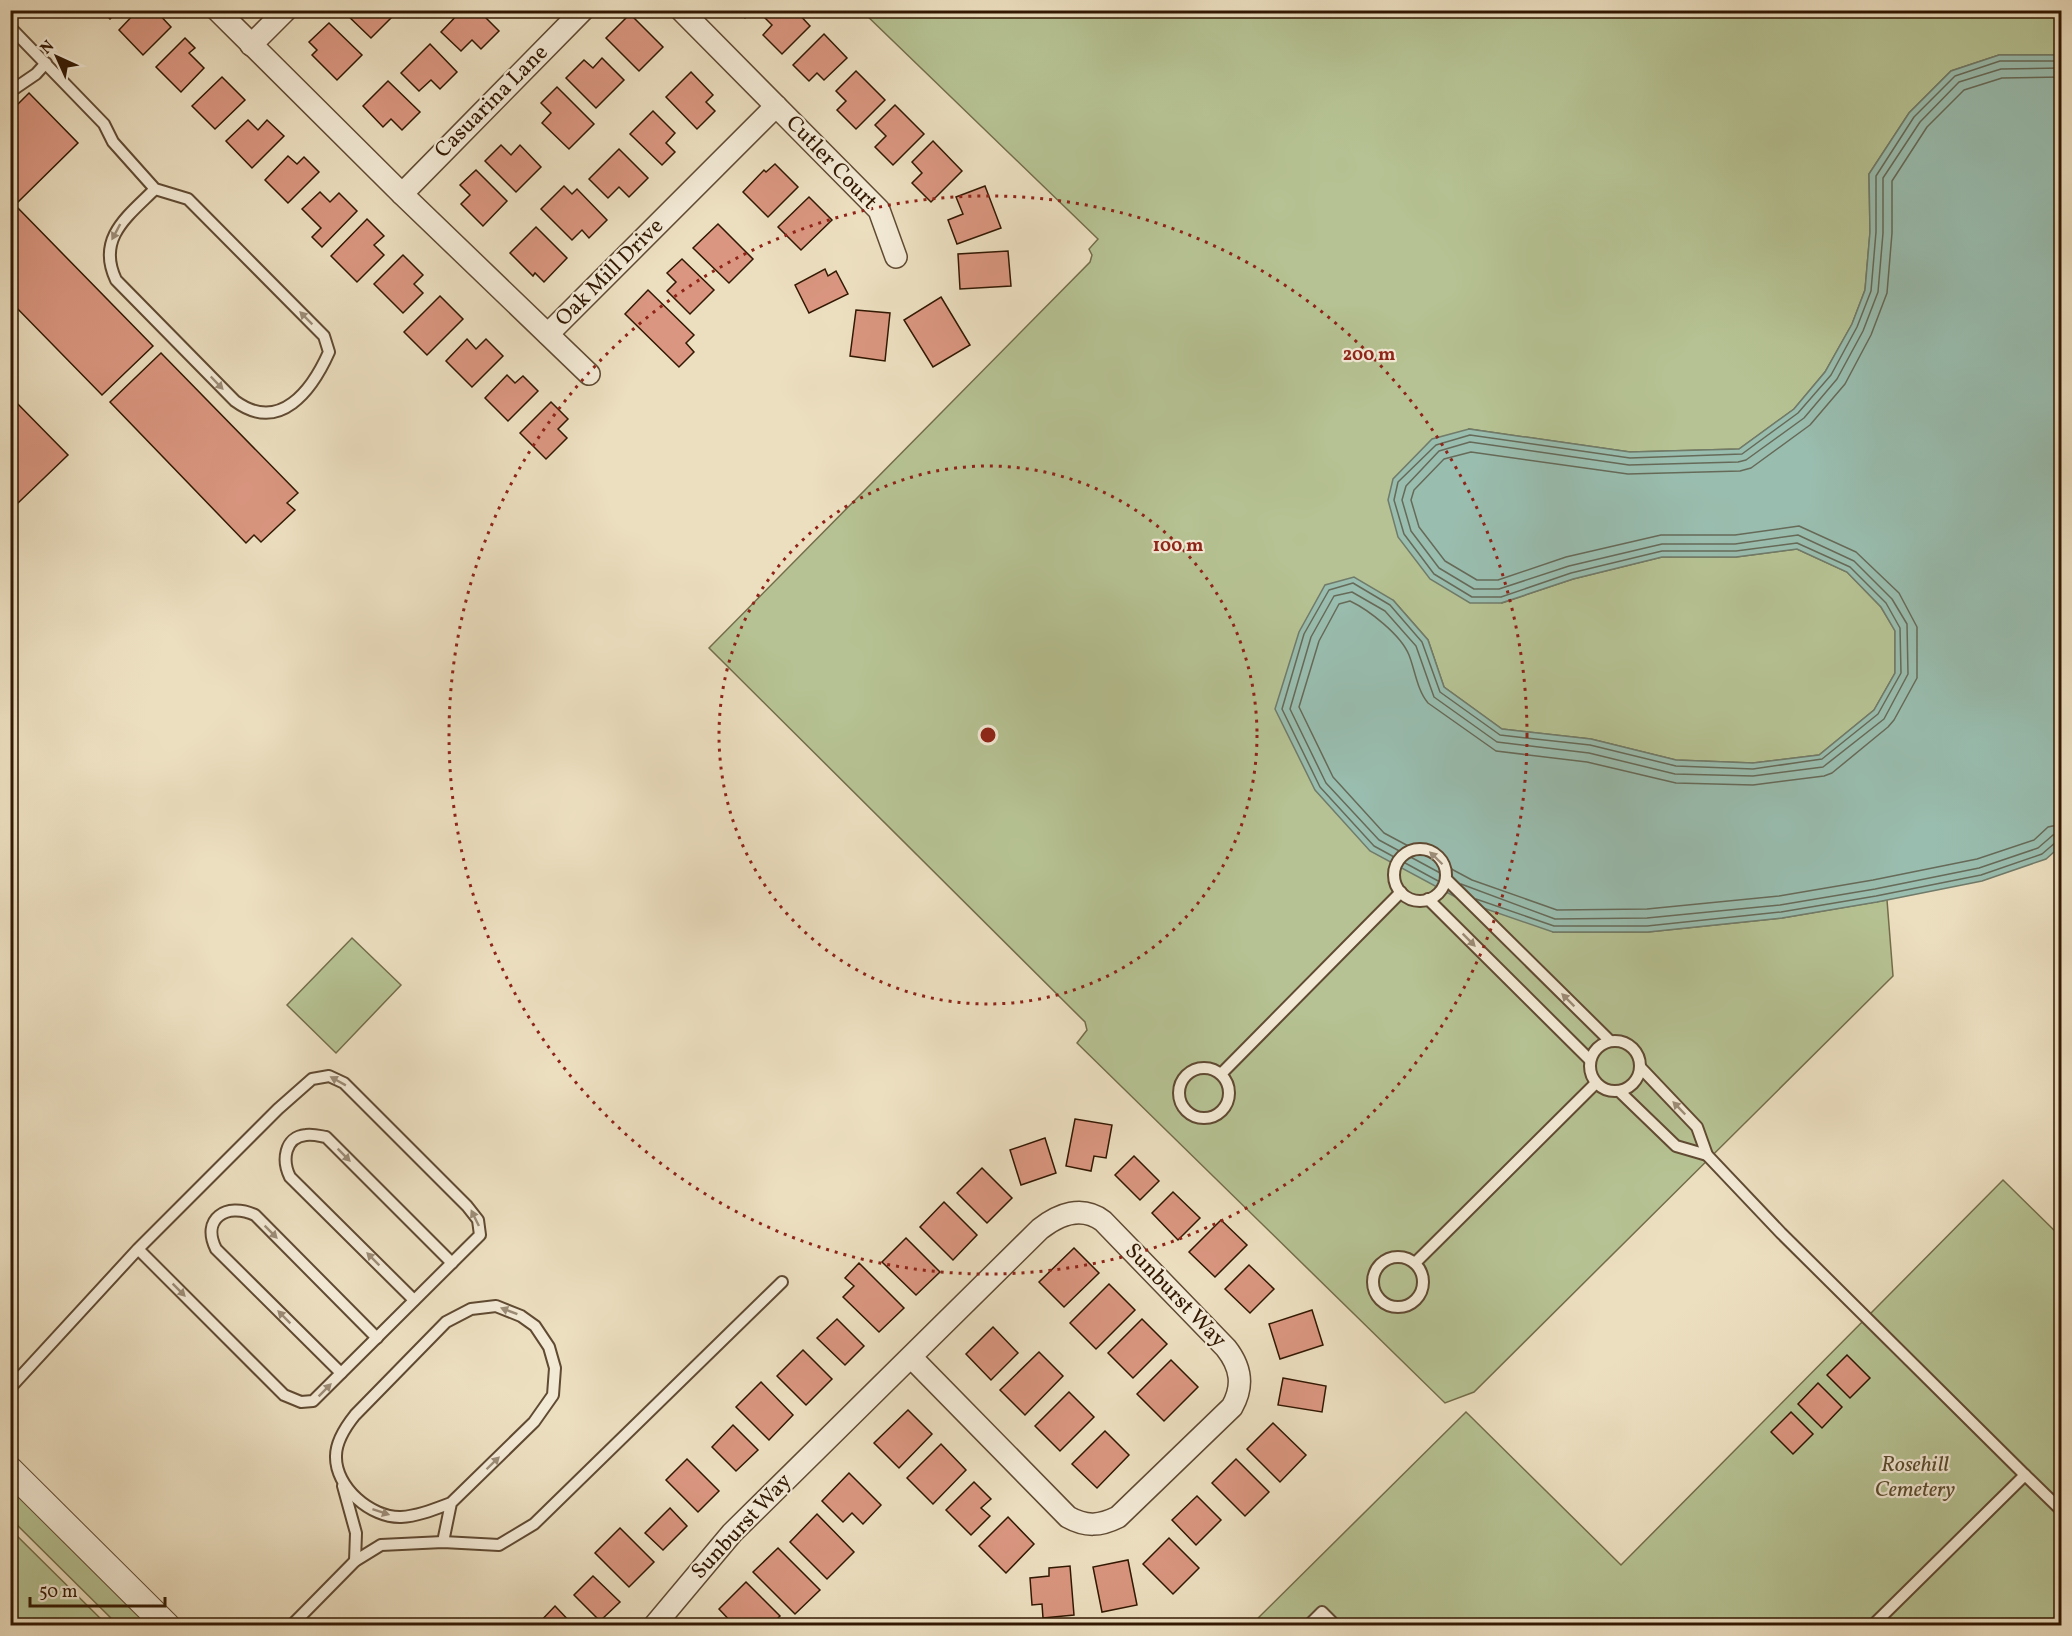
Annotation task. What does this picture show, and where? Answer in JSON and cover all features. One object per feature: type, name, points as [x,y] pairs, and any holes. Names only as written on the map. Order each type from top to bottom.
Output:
[{"type":"street","name":"Oak Mill Drive","points":[[217,10],[402,194],[548,334],[776,106]]},
{"type":"street","points":[[251,45],[286,10]]},
{"type":"street","name":"Casuarina Lane","points":[[402,194],[582,10]]},
{"type":"street","points":[[681,10],[776,106]]},
{"type":"street","name":"Cutler Court","points":[[776,106],[879,210],[896,256]]},
{"type":"street","points":[[548,334],[589,374]]},
{"type":"street","name":"Sunburst Way","points":[[654,1626],[732,1533],[912,1358],[1040,1229],[1064,1215],[1087,1212],[1103,1221],[1226,1348],[1235,1359],[1240,1383],[1239,1396],[1232,1407],[1118,1517],[1105,1524],[1081,1524],[1068,1517],[912,1358]]},
{"type":"street","points":[[10,1470],[167,1626]]},
{"type":"lane","points":[[10,27],[104,124],[112,142],[155,189],[188,199],[324,336],[329,352],[318,376],[306,391],[282,409],[270,413],[257,413],[245,409],[116,280],[111,269],[110,245],[121,223],[155,189]]},
{"type":"lane","points":[[12,88],[25,83],[46,63]]},
{"type":"lane","points":[[1446,879],[1438,894],[1428,899],[1415,900],[1401,892],[1394,877],[1395,868],[1398,860],[1413,850],[1421,849],[1437,855],[1443,862],[1446,879],[1610,1041]]},
{"type":"lane","points":[[1221,1074],[1401,892]]},
{"type":"lane","points":[[1428,899],[1590,1060]]},
{"type":"lane","points":[[1619,1091],[1633,1083],[1640,1068],[1636,1052],[1630,1046],[1623,1042],[1610,1041],[1599,1046],[1590,1060],[1589,1068],[1596,1083],[1603,1088],[1619,1091],[1676,1146],[1707,1155]]},
{"type":"lane","points":[[1202,1067],[1211,1068],[1221,1074],[1230,1092],[1225,1107],[1212,1117],[1196,1117],[1189,1113],[1179,1099],[1179,1090],[1186,1074],[1202,1067]]},
{"type":"lane","points":[[1640,1068],[1697,1127],[1707,1155],[1781,1233],[2061,1511]]},
{"type":"lane","points":[[10,1388],[138,1249],[278,1109],[312,1079],[328,1076],[344,1083],[467,1206],[478,1220],[480,1235],[313,1401],[301,1402],[284,1395],[138,1249]]},
{"type":"lane","points":[[1415,1263],[1596,1083]]},
{"type":"lane","points":[[414,1300],[290,1177],[284,1161],[290,1144],[298,1137],[306,1135],[326,1137],[452,1263]]},
{"type":"lane","points":[[341,1373],[216,1249],[212,1240],[212,1230],[216,1219],[224,1212],[233,1209],[255,1215],[377,1338]]},
{"type":"lane","points":[[1392,1257],[1400,1257],[1415,1263],[1423,1278],[1419,1295],[1414,1302],[1398,1307],[1382,1302],[1376,1296],[1372,1280],[1379,1266],[1392,1257]]},
{"type":"lane","points":[[291,1626],[355,1561],[381,1545],[443,1542],[499,1545],[534,1524],[782,1282]]},
{"type":"lane","points":[[341,1480],[355,1496],[375,1511],[400,1517],[428,1512],[451,1503],[534,1422],[553,1395],[555,1368],[549,1347],[535,1326],[521,1316],[496,1306],[471,1309],[446,1322],[345,1427],[335,1456],[341,1480],[356,1533],[355,1561]]},
{"type":"lane","points":[[1872,1626],[2025,1474]]},
{"type":"lane","points":[[443,1542],[451,1503]]},
{"type":"lane","points":[[1308,1626],[1322,1612],[1336,1626]]},
{"type":"green space","points":[[862,11],[2061,11],[2061,55],[1999,55],[1951,71],[1909,113],[1869,174],[1870,232],[1865,290],[1852,324],[1825,372],[1794,409],[1739,449],[1630,452],[1469,429],[1502,603],[1573,579],[1662,557],[1736,557],[1797,549],[1847,572],[1881,607],[1895,630],[1895,673],[1874,710],[1819,755],[1753,763],[1676,760],[1591,739],[1502,729],[1444,687],[1428,640],[1393,600],[1553,932],[1648,932],[1782,918],[1887,900],[1893,976],[1474,1392],[1445,1403],[1077,1043],[1087,1030],[1085,1022],[709,648],[1090,262],[1092,255],[1089,249],[1098,239]]},
{"type":"green space","points":[[352,938],[401,985],[336,1053],[287,1005]]},
{"type":"green space","name":"Rosehill Cemetery","points":[[2003,1180],[2061,1237],[2061,1625],[1250,1626],[1466,1412],[1621,1565]]},
{"type":"green space","points":[[10,1483],[154,1625],[118,1625],[11,1519]]},
{"type":"green space","points":[[11,1530],[107,1625],[11,1625]]},
{"type":"water","points":[[1999,55],[2061,55],[2062,845],[2046,859],[1982,881],[1782,918],[1648,932],[1553,932],[1463,901],[1370,851],[1315,790],[1275,709],[1299,632],[1325,585],[1354,577],[1393,600],[1428,640],[1444,687],[1502,729],[1591,739],[1676,760],[1753,763],[1819,755],[1874,710],[1895,673],[1895,631],[1881,607],[1847,572],[1797,549],[1736,557],[1662,557],[1573,579],[1501,603],[1470,603],[1430,579],[1398,537],[1388,500],[1393,479],[1432,439],[1469,429],[1630,452],[1739,449],[1794,409],[1825,372],[1852,324],[1865,290],[1870,232],[1869,174],[1909,113],[1951,71]]},
{"type":"building","points":[[101,10],[119,10],[110,19]]},
{"type":"building","points":[[138,10],[155,10],[171,27],[143,55],[119,30]]},
{"type":"building","points":[[348,10],[389,10],[394,15],[371,38],[345,13]]},
{"type":"building","points":[[462,10],[478,10],[499,31],[481,49],[472,40],[461,51],[441,32]]},
{"type":"building","points":[[738,10],[753,10],[745,18]]},
{"type":"building","points":[[766,10],[795,10],[810,26],[782,54],[763,35],[772,25],[762,15]]},
{"type":"building","points":[[630,14],[663,47],[639,71],[606,38]]},
{"type":"building","points":[[329,23],[362,55],[337,80],[312,55],[317,50],[309,42]]},
{"type":"building","points":[[824,34],[847,58],[824,80],[817,73],[809,81],[793,65]]},
{"type":"building","points":[[185,38],[195,48],[189,53],[204,68],[181,92],[156,67]]},
{"type":"building","points":[[430,44],[457,72],[440,89],[431,80],[419,91],[401,73]]},
{"type":"building","points":[[602,58],[624,80],[596,108],[566,78],[584,60],[593,68]]},
{"type":"building","points":[[856,71],[885,100],[856,129],[837,110],[846,101],[836,91]]},
{"type":"building","points":[[691,72],[713,95],[706,102],[715,111],[697,129],[666,97]]},
{"type":"building","points":[[222,77],[245,100],[215,129],[192,106]]},
{"type":"building","points":[[388,81],[420,112],[402,130],[391,119],[383,127],[363,106]]},
{"type":"building","points":[[557,87],[594,124],[569,149],[542,123],[551,113],[541,103]]},
{"type":"building","points":[[29,93],[78,143],[15,205],[153,346],[102,395],[10,301],[10,112]]},
{"type":"building","points":[[895,105],[924,134],[893,165],[875,147],[886,136],[875,125]]},
{"type":"building","points":[[653,111],[675,133],[666,143],[675,152],[662,165],[630,134]]},
{"type":"building","points":[[248,120],[258,130],[267,120],[284,136],[252,168],[226,141]]},
{"type":"building","points":[[933,141],[962,171],[931,202],[912,183],[922,173],[912,162]]},
{"type":"building","points":[[501,145],[511,155],[520,145],[541,167],[516,192],[485,161]]},
{"type":"building","points":[[619,149],[648,178],[629,197],[619,187],[608,198],[589,179]]},
{"type":"building","points":[[288,156],[297,164],[304,157],[319,172],[288,203],[265,180]]},
{"type":"building","points":[[775,164],[798,187],[768,217],[743,192],[764,170],[766,172]]},
{"type":"building","points":[[476,170],[507,201],[483,226],[461,204],[470,195],[460,185]]},
{"type":"building","points":[[564,186],[572,194],[577,189],[607,220],[589,238],[582,230],[572,240],[541,209]]},
{"type":"building","points":[[985,186],[1001,228],[957,244],[948,220],[963,214],[956,197]]},
{"type":"building","points":[[320,192],[330,202],[339,193],[357,211],[322,247],[312,237],[321,228],[302,209]]},
{"type":"building","points":[[809,197],[832,220],[801,250],[778,227]]},
{"type":"building","points":[[367,219],[384,236],[374,245],[384,255],[357,282],[331,256]]},
{"type":"building","points":[[718,224],[753,259],[729,283],[693,248]]},
{"type":"building","points":[[536,227],[567,258],[544,282],[535,273],[533,276],[510,253]]},
{"type":"building","points":[[1008,251],[1011,286],[960,289],[958,254]]},
{"type":"building","points":[[403,255],[423,275],[414,284],[423,293],[403,313],[374,284]]},
{"type":"building","points":[[682,259],[714,290],[690,314],[667,291],[676,282],[667,273]]},
{"type":"building","points":[[825,269],[828,276],[836,271],[848,294],[809,313],[795,285]]},
{"type":"building","points":[[648,290],[694,335],[686,343],[694,352],[679,367],[625,314]]},
{"type":"building","points":[[440,296],[463,319],[427,355],[404,332]]},
{"type":"building","points":[[941,297],[970,345],[933,367],[904,320]]},
{"type":"building","points":[[856,310],[890,313],[885,361],[850,356]]},
{"type":"building","points":[[467,339],[476,349],[486,339],[503,356],[472,387],[446,361]]},
{"type":"building","points":[[161,353],[298,493],[287,503],[295,510],[261,542],[254,535],[246,543],[110,402]]},
{"type":"building","points":[[507,375],[515,383],[523,376],[538,391],[508,421],[485,398]]},
{"type":"building","points":[[10,396],[68,455],[18,503],[10,495]]},
{"type":"building","points":[[551,402],[568,419],[558,429],[567,438],[546,459],[520,433]]},
{"type":"building","points":[[1075,1119],[1112,1125],[1106,1158],[1094,1156],[1091,1171],[1066,1166]]},
{"type":"building","points":[[1045,1138],[1056,1173],[1021,1185],[1010,1150]]},
{"type":"building","points":[[1134,1156],[1159,1181],[1140,1200],[1115,1175]]},
{"type":"building","points":[[982,1168],[1012,1198],[987,1223],[957,1193]]},
{"type":"building","points":[[1173,1192],[1200,1218],[1178,1240],[1152,1213]]},
{"type":"building","points":[[944,1202],[977,1235],[953,1260],[920,1227]]},
{"type":"building","points":[[1221,1220],[1247,1245],[1215,1277],[1189,1252]]},
{"type":"building","points":[[906,1238],[940,1272],[916,1295],[882,1262]]},
{"type":"building","points":[[1074,1248],[1099,1273],[1064,1307],[1039,1282]]},
{"type":"building","points":[[859,1263],[904,1308],[879,1332],[843,1297],[854,1286],[845,1278]]},
{"type":"building","points":[[1249,1265],[1274,1289],[1250,1313],[1225,1289]]},
{"type":"building","points":[[1109,1284],[1135,1310],[1096,1349],[1070,1323]]},
{"type":"building","points":[[1312,1310],[1323,1345],[1280,1359],[1269,1324]]},
{"type":"building","points":[[837,1319],[864,1346],[845,1365],[817,1338]]},
{"type":"building","points":[[1142,1319],[1167,1344],[1133,1378],[1108,1353]]},
{"type":"building","points":[[993,1327],[1018,1353],[991,1380],[966,1354]]},
{"type":"building","points":[[803,1350],[832,1379],[806,1405],[777,1376]]},
{"type":"building","points":[[1039,1352],[1063,1376],[1025,1415],[1000,1390]]},
{"type":"building","points":[[1847,1355],[1870,1378],[1850,1398],[1827,1375]]},
{"type":"building","points":[[1171,1360],[1198,1387],[1164,1421],[1137,1394]]},
{"type":"building","points":[[1283,1378],[1326,1386],[1322,1412],[1278,1405]]},
{"type":"building","points":[[761,1382],[793,1415],[769,1440],[736,1407]]},
{"type":"building","points":[[1818,1383],[1842,1407],[1822,1428],[1798,1404]]},
{"type":"building","points":[[1069,1392],[1094,1417],[1060,1451],[1035,1426]]},
{"type":"building","points":[[908,1410],[932,1434],[899,1468],[874,1443]]},
{"type":"building","points":[[1791,1412],[1813,1434],[1793,1454],[1771,1432]]},
{"type":"building","points":[[1273,1423],[1306,1455],[1280,1482],[1247,1449]]},
{"type":"building","points":[[733,1425],[758,1450],[736,1471],[712,1447]]},
{"type":"building","points":[[1105,1431],[1129,1455],[1097,1488],[1072,1464]]},
{"type":"building","points":[[941,1444],[966,1470],[933,1504],[907,1478]]},
{"type":"building","points":[[687,1459],[719,1491],[698,1512],[666,1480]]},
{"type":"building","points":[[1236,1459],[1269,1492],[1245,1516],[1212,1483]]},
{"type":"building","points":[[849,1473],[881,1505],[863,1524],[852,1513],[843,1522],[822,1501]]},
{"type":"building","points":[[974,1482],[991,1499],[981,1508],[990,1516],[971,1535],[946,1510]]},
{"type":"building","points":[[1197,1496],[1221,1520],[1196,1545],[1172,1520]]},
{"type":"building","points":[[670,1508],[687,1526],[663,1550],[645,1533]]},
{"type":"building","points":[[817,1514],[854,1552],[827,1579],[790,1542]]},
{"type":"building","points":[[1008,1517],[1034,1544],[1006,1573],[979,1546]]},
{"type":"building","points":[[620,1528],[654,1562],[629,1587],[595,1553]]},
{"type":"building","points":[[1169,1538],[1199,1568],[1173,1594],[1143,1564]]},
{"type":"building","points":[[778,1548],[820,1590],[795,1614],[753,1572]]},
{"type":"building","points":[[1128,1560],[1137,1605],[1102,1612],[1093,1567]]},
{"type":"building","points":[[1070,1566],[1074,1615],[1043,1618],[1042,1604],[1032,1605],[1030,1578],[1049,1576],[1049,1568]]},
{"type":"building","points":[[593,1576],[620,1602],[600,1621],[574,1595]]},
{"type":"building","points":[[746,1582],[780,1616],[770,1626],[735,1626],[719,1609]]},
{"type":"building","points":[[555,1606],[574,1626],[536,1626]]}]
